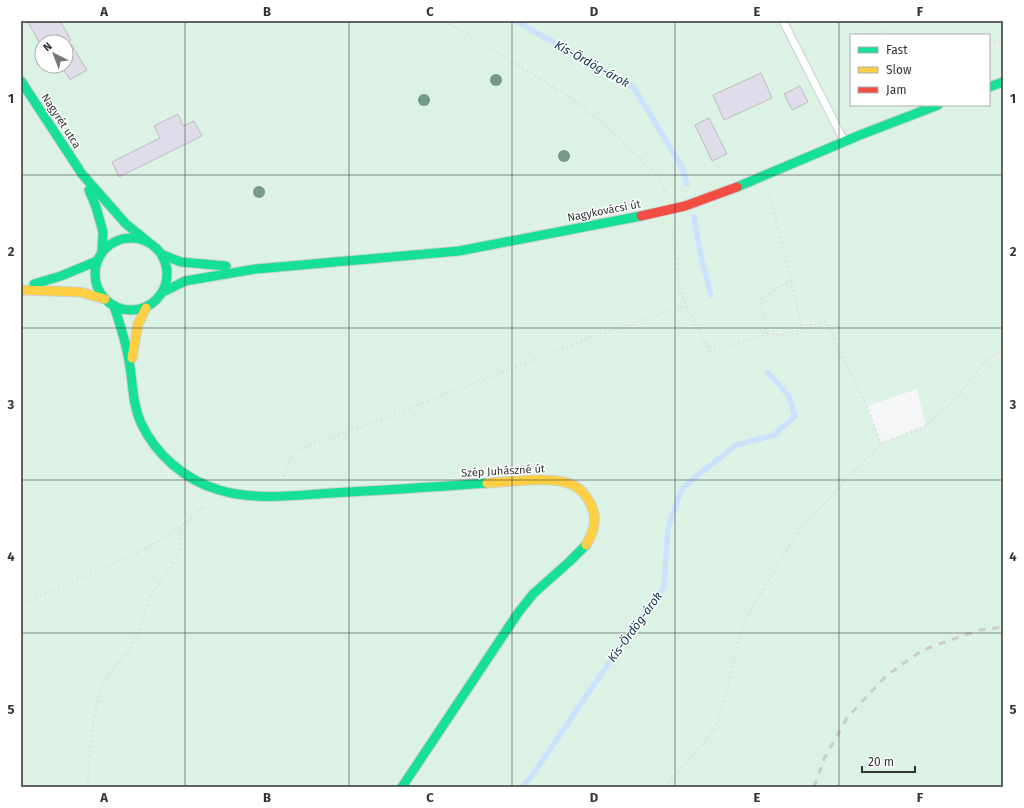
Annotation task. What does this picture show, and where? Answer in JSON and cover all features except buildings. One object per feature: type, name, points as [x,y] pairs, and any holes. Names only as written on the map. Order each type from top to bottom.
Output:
[{"type":"street","name":"Nagyrét utca","points":[[21,81],[82,174],[126,224],[146,241]]},
{"type":"street","points":[[990,87],[1003,82]]},
{"type":"street","name":"Nagykovácsi út","points":[[163,292],[185,281],[256,268],[459,251],[671,210],[695,204],[844,141],[935,106]]},
{"type":"street","name":"Nagyrét utca","points":[[82,174],[98,213],[103,232],[102,252]]},
{"type":"street","points":[[21,289],[80,292],[105,300],[114,306],[127,310],[135,311],[146,308],[163,292],[168,279],[166,263],[163,255],[155,246],[137,238],[129,238],[112,243],[102,252],[97,262],[95,276],[98,288],[105,300]]},
{"type":"street","name":"Nagykovácsi út","points":[[163,255],[180,262],[256,268]]},
{"type":"street","points":[[21,289],[97,262]]},
{"type":"street","name":"Szép Juhászné út","points":[[114,306],[122,328],[136,409],[150,440],[176,467],[196,481],[218,490],[247,495],[278,496],[544,480],[563,481],[576,486],[589,500],[594,512],[595,525],[591,536],[573,559],[534,594],[511,621],[402,787]]},
{"type":"street","name":"Szép Juhászné út","points":[[130,369],[138,324],[146,308]]},
{"type":"lane","points":[[783,21],[844,141]]},
{"type":"path","points":[[445,21],[565,94],[603,123],[659,177],[666,194]]},
{"type":"path","points":[[867,21],[888,34]]},
{"type":"path","points":[[990,44],[1003,40]]},
{"type":"path","points":[[764,176],[781,238],[802,328]]},
{"type":"path","points":[[671,210],[678,283],[686,306],[710,351],[767,334],[790,335],[802,328],[826,321],[867,406],[881,444]]},
{"type":"path","points":[[767,334],[761,299],[791,280]]},
{"type":"path","points":[[278,496],[294,452],[590,338],[686,306]]},
{"type":"path","points":[[665,787],[708,738],[718,723],[728,691],[740,634],[748,615],[800,527],[881,444],[926,426],[958,397],[985,361],[1003,350]]},
{"type":"path","points":[[21,603],[131,556],[179,528],[199,511],[218,490]]},
{"type":"path","points":[[88,787],[88,769],[95,712],[103,684],[137,638],[149,601],[157,586],[174,562],[180,547],[179,528]]},
{"type":"green space","points":[[21,21],[1003,21],[1003,787],[21,787]],"holes":[[[917,389],[926,426],[881,443],[867,406]]]},
{"type":"waterway","name":"Kis-Ördög-árok","points":[[516,21],[634,88],[682,167],[687,184]]},
{"type":"waterway","name":"Kis-Ördög-árok","points":[[694,217],[702,261],[711,295]]},
{"type":"waterway","name":"Kis-Ördög-árok","points":[[523,787],[628,635],[664,587],[668,528],[682,488],[736,445],[774,435],[795,416],[789,396],[768,373]]},
{"type":"railway","points":[[814,787],[825,757],[847,718],[886,676],[928,648],[980,630],[1003,627]]},
{"type":"traffic: fast","points":[[21,81],[82,174],[126,224],[147,241]]},
{"type":"traffic: fast","points":[[990,87],[1003,82]]},
{"type":"traffic: fast","points":[[737,187],[860,135],[935,106]]},
{"type":"traffic: fast","points":[[89,190],[96,207],[103,232],[102,252]]},
{"type":"traffic: fast","points":[[163,292],[185,281],[256,269],[459,251],[641,216]]},
{"type":"traffic: fast","points":[[124,238],[138,238],[145,240],[157,248],[165,260],[167,274],[165,288],[157,300],[145,308],[138,310],[124,310],[117,308],[105,300],[97,288],[95,281],[95,267],[97,260],[105,248],[117,240],[124,238]]},
{"type":"traffic: fast","points":[[163,255],[181,262],[226,266]]},
{"type":"traffic: fast","points":[[34,284],[61,276],[97,261]]},
{"type":"traffic: fast","points":[[114,306],[126,347],[134,400],[138,415],[147,435],[163,456],[173,465],[183,473],[207,486],[219,490],[247,495],[290,496],[487,483]]},
{"type":"traffic: fast","points":[[402,787],[518,613],[533,594],[586,545]]},
{"type":"traffic: slow","points":[[21,290],[80,292],[105,299]]},
{"type":"traffic: slow","points":[[132,358],[138,324],[146,308]]},
{"type":"traffic: slow","points":[[487,483],[554,480],[573,485],[588,499],[593,510],[595,520],[593,530],[586,545]]},
{"type":"traffic: jam","points":[[641,216],[685,206],[737,187]]}]
